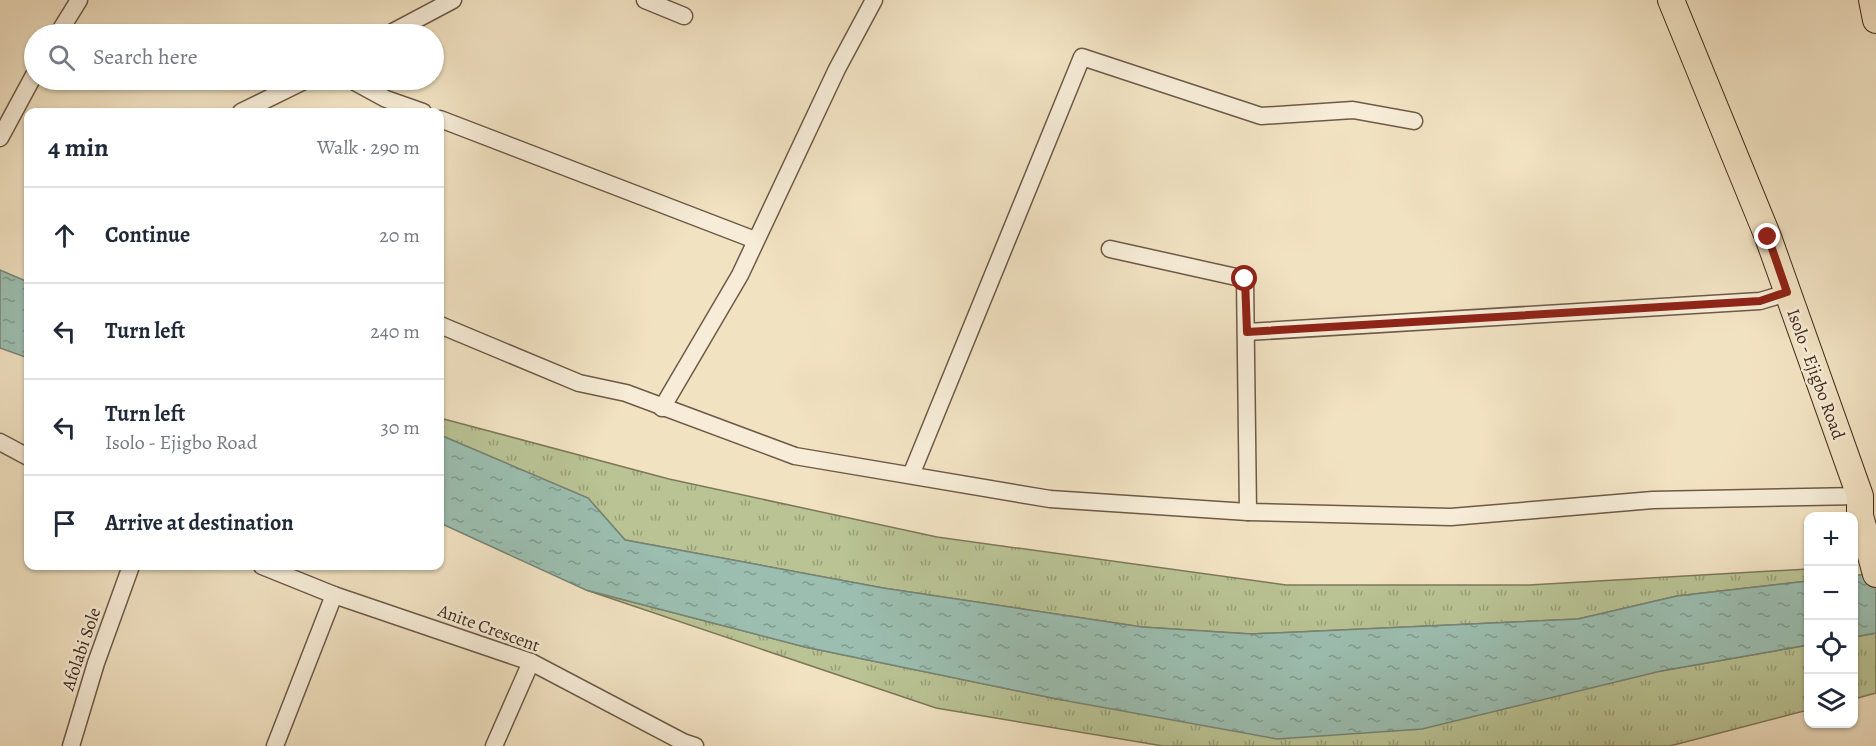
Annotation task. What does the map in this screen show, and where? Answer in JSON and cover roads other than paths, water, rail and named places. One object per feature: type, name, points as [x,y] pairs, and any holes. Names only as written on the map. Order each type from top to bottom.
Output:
[{"type":"main road","name":"Isolo - Ejigbo Road","points":[[1671,0],[1768,237],[1860,506],[1876,574]]},
{"type":"main road","points":[[1872,0],[1876,20]]},
{"type":"street","points":[[64,24],[79,0]]},
{"type":"street","points":[[408,24],[453,0]]},
{"type":"street","points":[[645,0],[684,16]]},
{"type":"street","points":[[662,408],[740,275],[837,69],[874,0]]},
{"type":"street","points":[[911,475],[1082,57],[1261,116],[1353,110],[1414,121]]},
{"type":"street","points":[[0,138],[26,90]]},
{"type":"street","points":[[249,108],[286,90]]},
{"type":"street","points":[[369,90],[412,108]]},
{"type":"street","points":[[444,121],[755,240]]},
{"type":"street","points":[[1110,249],[1245,279],[1248,512]]},
{"type":"street","points":[[1247,332],[1760,301],[1787,292]]},
{"type":"street","points":[[444,327],[579,383],[626,393],[795,456],[1050,499],[1248,512],[1451,517],[1653,500],[1860,506]]},
{"type":"street","points":[[0,442],[24,455]]},
{"type":"street","name":"Afolabi Sole","points":[[70,746],[96,663],[130,570]]},
{"type":"street","name":"Anite Crescent","points":[[272,570],[334,595],[531,662],[683,742],[695,746]]},
{"type":"street","points":[[275,746],[334,595]]},
{"type":"street","points":[[494,746],[531,662]]},
{"type":"water","points":[[0,270],[24,280],[24,357],[0,348]]},
{"type":"water","points":[[444,437],[588,498],[625,540],[883,588],[1142,627],[1251,634],[1578,619],[1677,596],[1804,581],[1804,646],[1661,671],[1422,729],[1277,739],[1062,700],[805,647],[586,590],[444,525]]},
{"type":"water","points":[[1876,572],[1876,633],[1858,636],[1858,620],[1858,575]]}]
